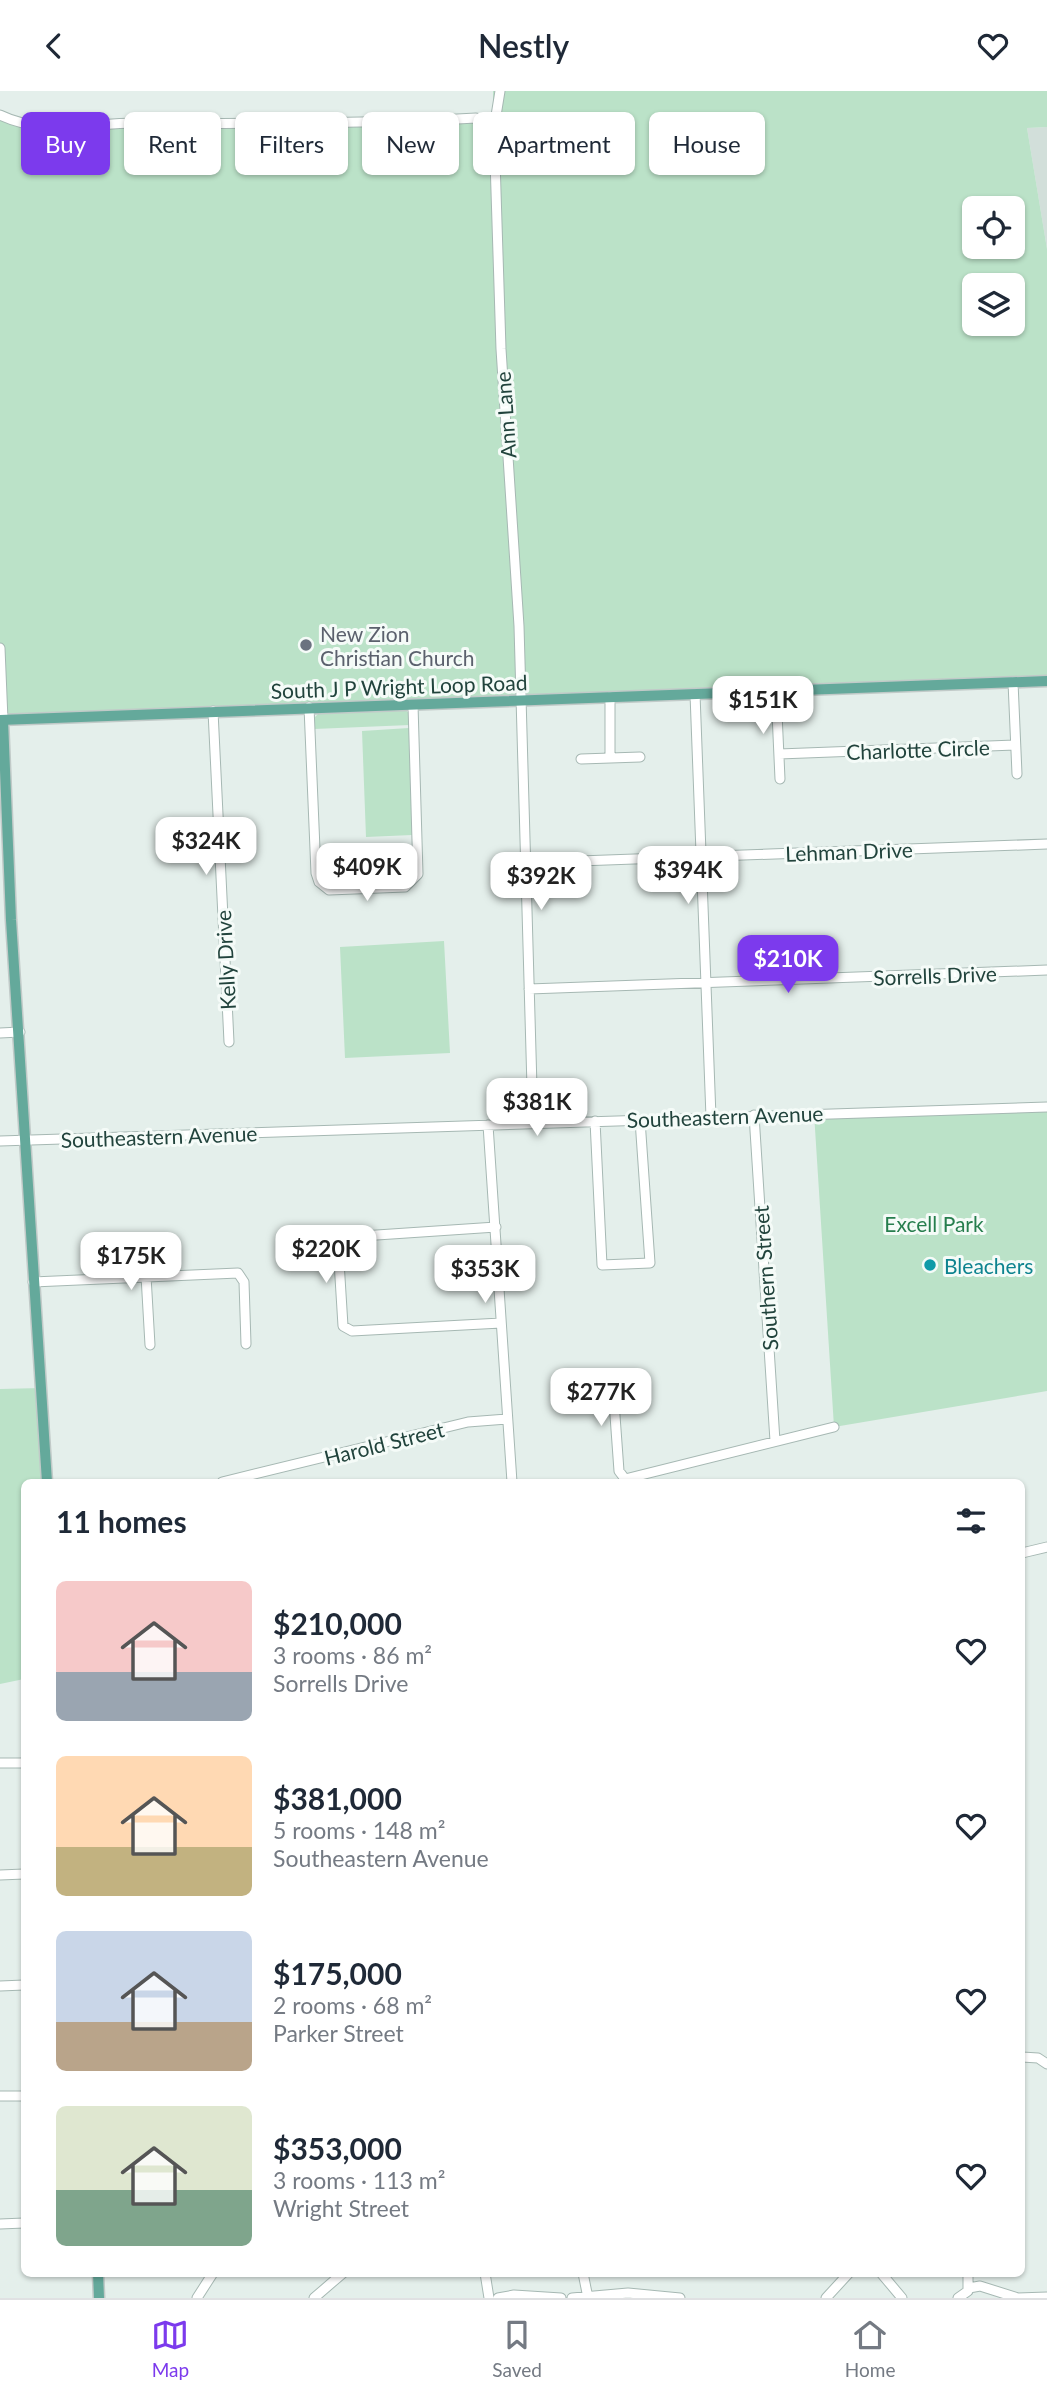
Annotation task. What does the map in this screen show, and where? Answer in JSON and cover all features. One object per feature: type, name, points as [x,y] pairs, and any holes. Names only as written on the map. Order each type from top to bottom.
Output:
[{"type":"main road","name":"South J P Wright Loop Road","points":[[2,720],[1047,681]]},
{"type":"main road","points":[[2,720],[5,920],[20,1032],[47,1479]]},
{"type":"main road","points":[[98,2277],[99,2298]]},
{"type":"street","name":"Ann Lane","points":[[497,112],[500,91]]},
{"type":"street","points":[[0,115],[17,123],[44,128],[100,123],[286,125],[473,118]]},
{"type":"street","name":"Ann Lane","points":[[495,175],[500,349],[519,626],[533,1123]]},
{"type":"street","points":[[0,648],[2,720]]},
{"type":"street","name":"Charlotte Circle","points":[[1013,683],[1017,774]]},
{"type":"street","points":[[776,691],[780,779]]},
{"type":"street","points":[[695,694],[712,1117]]},
{"type":"street","points":[[610,698],[610,758]]},
{"type":"street","points":[[309,707],[316,873],[319,882],[329,890],[405,887],[418,874],[413,705]]},
{"type":"street","name":"Kelly Drive","points":[[213,711],[229,1042]]},
{"type":"street","name":"Charlotte Circle","points":[[779,754],[1016,745]]},
{"type":"street","points":[[581,759],[640,757]]},
{"type":"street","name":"Lehman Drive","points":[[525,863],[1047,843]]},
{"type":"street","name":"Sorrells Drive","points":[[528,989],[1047,971]]},
{"type":"street","points":[[0,1033],[20,1032]]},
{"type":"street","name":"Southeastern Avenue","points":[[0,1142],[1047,1107]]},
{"type":"street","name":"Southern Street","points":[[754,1115],[775,1440]]},
{"type":"street","points":[[596,1121],[602,1265],[650,1263],[640,1119]]},
{"type":"street","points":[[488,1125],[512,1479]]},
{"type":"street","points":[[496,1227],[348,1237],[338,1245],[343,1326],[352,1331],[501,1323]]},
{"type":"street","points":[[33,1282],[238,1273],[244,1282],[246,1344]]},
{"type":"street","points":[[146,1276],[150,1345]]},
{"type":"street","points":[[613,1388],[618,1466],[625,1479],[834,1427]]},
{"type":"street","name":"Harold Street","points":[[235,1479],[468,1423],[506,1419]]},
{"type":"street","points":[[1025,1552],[1047,1547]]},
{"type":"street","points":[[0,1763],[21,1763]]},
{"type":"street","points":[[0,1875],[21,1874]]},
{"type":"street","points":[[0,1986],[21,1985]]},
{"type":"street","points":[[1026,2057],[1038,2058],[1047,2064]]},
{"type":"street","points":[[0,2097],[21,2096]]},
{"type":"street","points":[[0,2224],[21,2223]]},
{"type":"street","points":[[197,2298],[210,2277]]},
{"type":"street","points":[[314,2298],[338,2277]]},
{"type":"street","points":[[486,2277],[489,2298]]},
{"type":"street","points":[[584,2277],[588,2297]]},
{"type":"street","points":[[826,2298],[845,2277]]},
{"type":"street","points":[[884,2277],[902,2298]]},
{"type":"street","points":[[968,2277],[969,2288]]},
{"type":"street","points":[[958,2298],[969,2288],[979,2286],[1018,2298],[1047,2297]]},
{"type":"street","points":[[572,2298],[628,2293],[680,2298]]},
{"type":"street","points":[[498,2298],[514,2295],[561,2298]]},
{"type":"shaded area","points":[[1047,127],[1047,249],[1027,128]]},
{"type":"green space","points":[[493,91],[1047,91],[1047,127],[1027,128],[1047,249],[1047,681],[0,720],[0,115],[21,123],[21,175],[110,175],[110,122],[124,122],[124,175],[221,175],[221,122],[235,121],[235,175],[348,175],[348,121],[362,120],[362,175],[459,175],[459,119],[473,118],[473,175],[635,175],[635,112],[493,112]]},
{"type":"green space","points":[[404,709],[409,713],[410,725],[314,729],[314,718],[320,712]]},
{"type":"green space","points":[[409,728],[412,835],[366,837],[362,731]]},
{"type":"green space","points":[[444,941],[450,1053],[345,1058],[340,947]]},
{"type":"green space","name":"Excell Park","points":[[1047,1107],[1047,1391],[834,1427],[814,1113]]},
{"type":"green space","points":[[41,1388],[47,1479],[21,1479],[21,1680],[0,1684],[0,1389]]},
{"type":"place","name":"New Zion Christian Church","points":[[306,645]]},
{"type":"place","name":"Bleachers","points":[[930,1265]]}]
